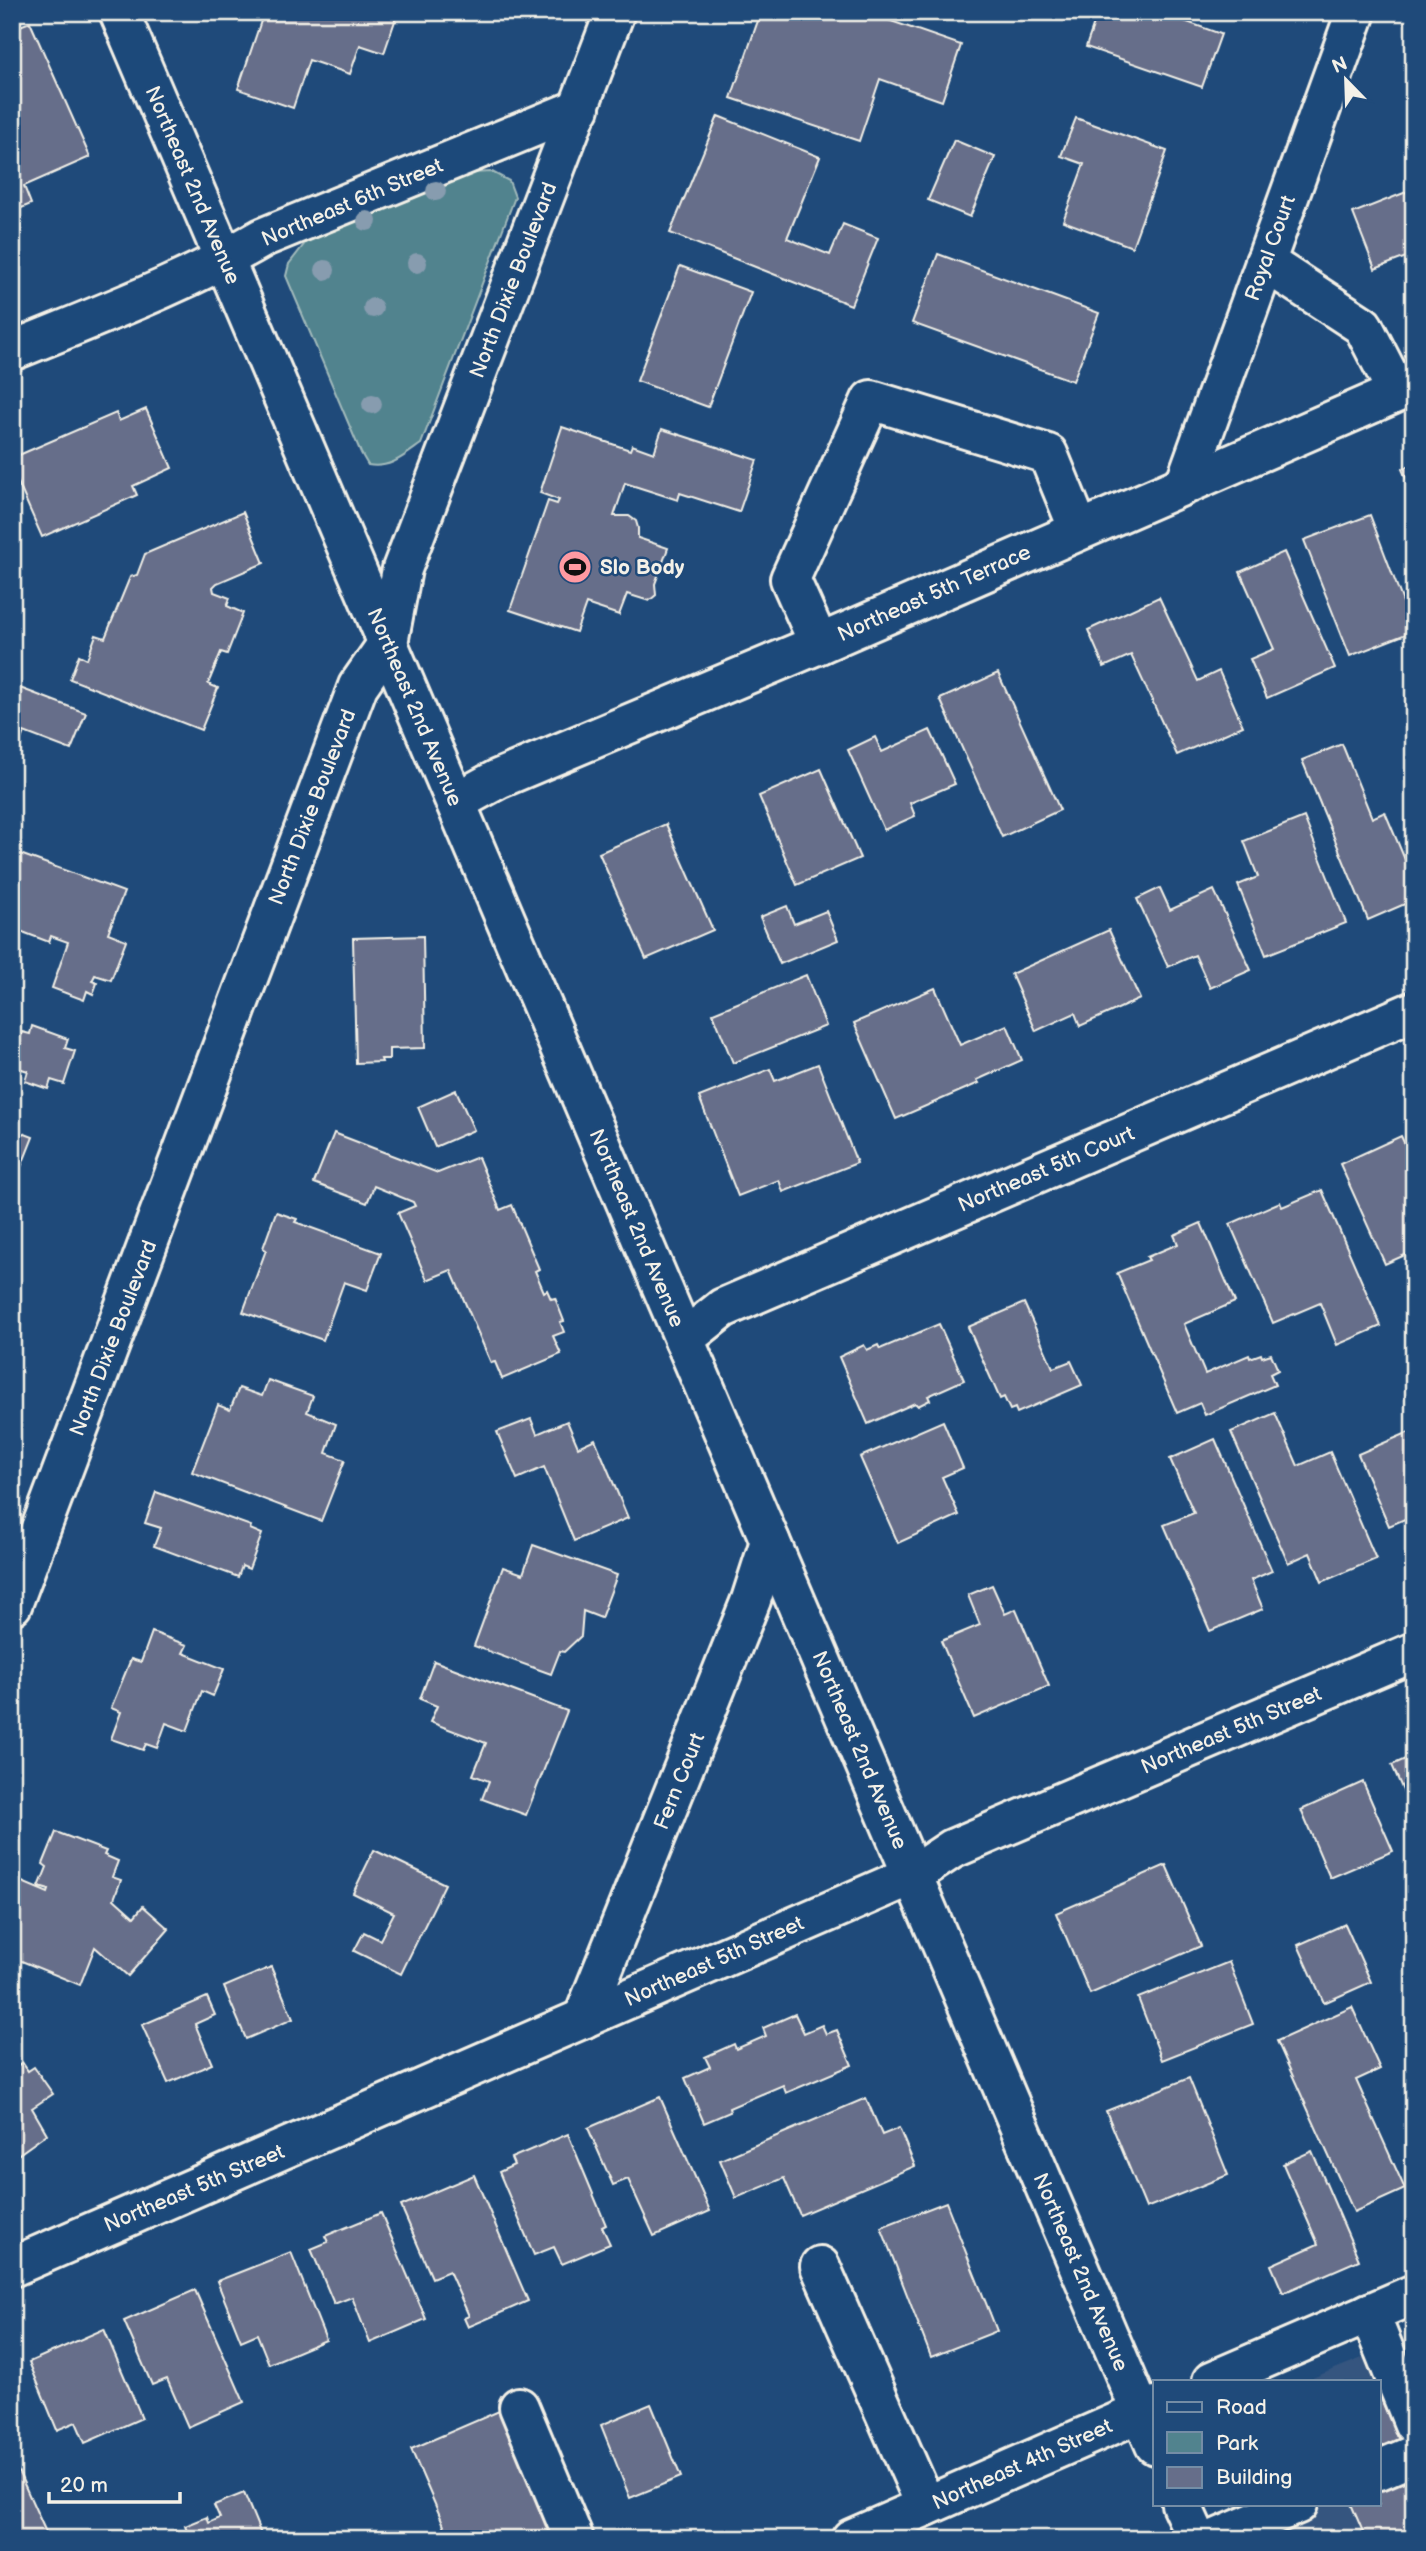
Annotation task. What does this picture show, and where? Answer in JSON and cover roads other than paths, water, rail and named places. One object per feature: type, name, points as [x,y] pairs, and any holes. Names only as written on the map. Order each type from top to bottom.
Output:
[{"type":"street","name":"Northeast 2nd Avenue","points":[[119,12],[770,1541],[1150,2421]]},
{"type":"street","name":"North Dixie Boulevard","points":[[12,1605],[358,686],[388,643],[402,569],[615,12]]},
{"type":"street","name":"Royal Court","points":[[1185,484],[1356,12]]},
{"type":"street","name":"Northeast 6th Street","points":[[12,351],[182,280],[225,260],[264,237],[580,108]]},
{"type":"street","points":[[1265,262],[1363,326],[1406,389]]},
{"type":"street","name":"Northeast 5th Terrace","points":[[456,802],[498,779],[818,644],[1406,389]]},
{"type":"street","points":[[818,644],[790,579],[871,400],[1048,454],[1079,530]]},
{"type":"street","name":"Northeast 5th Court","points":[[684,1339],[723,1308],[1414,1011]]},
{"type":"street","name":"Fern Court","points":[[583,2019],[751,1600],[770,1541]]},
{"type":"street","name":"Northeast 5th Street","points":[[12,2267],[913,1875],[952,1849],[1414,1653]]},
{"type":"street","points":[[820,2266],[926,2506]]},
{"type":"street","points":[[1217,2380],[1258,2372],[1368,2313],[1414,2294]]},
{"type":"street","points":[[1368,2313],[1414,2424]]},
{"type":"street","points":[[519,2407],[574,2539]]},
{"type":"street","name":"Northeast 4th Street","points":[[851,2539],[926,2506],[1150,2421]]},
{"type":"street","points":[[1380,2470],[1414,2455]]},
{"type":"street","points":[[1182,2506],[1197,2539]]},
{"type":"street","points":[[1216,2539],[1293,2506]]},
{"type":"place","name":"Slo Body","points":[[575,567]]}]
